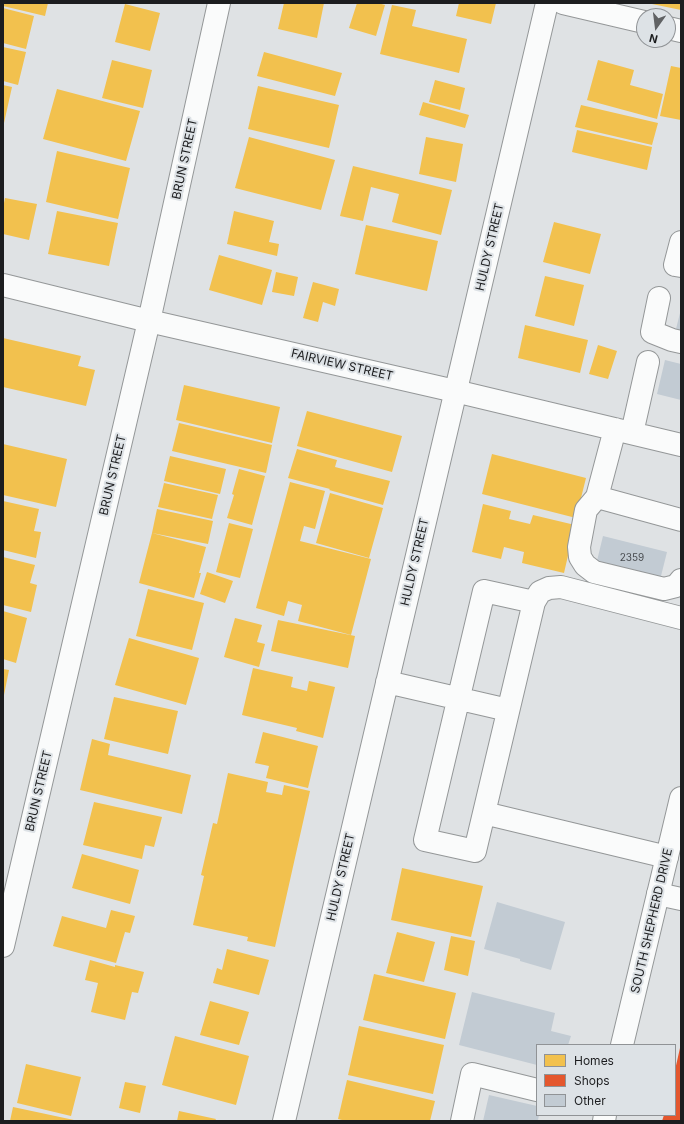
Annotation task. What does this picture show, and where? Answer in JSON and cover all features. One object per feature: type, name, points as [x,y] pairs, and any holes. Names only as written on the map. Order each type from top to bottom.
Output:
[{"type":"street","name":"BRUN STREET","points":[[3,946],[149,321],[219,3]]},
{"type":"street","name":"HULDY STREET","points":[[284,1121],[547,3]]},
{"type":"street","points":[[563,3],[636,20]]},
{"type":"street","points":[[681,242],[676,265],[681,266]]},
{"type":"street","name":"FAIRVIEW STREET","points":[[3,285],[149,321],[455,391],[681,445]]},
{"type":"street","points":[[659,298],[652,332],[681,342]]},
{"type":"street","points":[[648,362],[597,497],[586,510],[579,547],[580,557],[585,565],[594,572],[664,589],[676,586],[681,580]]},
{"type":"street","points":[[597,497],[681,520]]},
{"type":"street","points":[[534,602],[484,591],[425,840],[475,851],[534,602],[540,592],[549,588],[561,587],[681,618]]},
{"type":"street","points":[[387,682],[508,710]]},
{"type":"street","name":"SOUTH SHEPHERD DRIVE","points":[[622,1044],[681,798]]},
{"type":"street","points":[[484,813],[667,857]]},
{"type":"street","points":[[658,894],[681,899]]},
{"type":"street","points":[[462,1121],[472,1074],[536,1090]]},
{"type":"building: Homes","points":[[3,3],[48,3],[45,16],[3,6]]},
{"type":"building: Homes","points":[[284,3],[324,3],[317,38],[278,29]]},
{"type":"building: Homes","points":[[357,3],[378,3],[385,5],[376,36],[349,28]]},
{"type":"building: Homes","points":[[459,3],[496,3],[491,24],[456,16]]},
{"type":"building: Homes","points":[[681,3],[681,10],[676,8],[652,4]]},
{"type":"building: Homes","points":[[125,4],[160,13],[150,51],[115,42]]},
{"type":"building: Homes","points":[[392,5],[416,10],[412,26],[467,39],[459,73],[380,54]]},
{"type":"building: Homes","points":[[3,8],[34,16],[26,49],[3,43]]},
{"type":"building: Homes","points":[[3,47],[26,52],[18,85],[3,81]]},
{"type":"building: Homes","points":[[264,52],[342,73],[335,96],[257,76]]},
{"type":"building: Homes","points":[[112,60],[152,70],[143,108],[102,98]]},
{"type":"building: Homes","points":[[598,60],[634,70],[630,85],[663,94],[657,119],[587,100]]},
{"type":"building: Homes","points":[[671,66],[681,68],[681,120],[660,116]]},
{"type":"building: Homes","points":[[435,80],[465,88],[460,110],[429,102]]},
{"type":"building: Homes","points":[[3,85],[12,87],[4,123],[3,123]]},
{"type":"building: Homes","points":[[258,86],[339,105],[329,148],[248,129]]},
{"type":"building: Homes","points":[[57,89],[140,111],[126,161],[43,139]]},
{"type":"building: Homes","points":[[423,102],[469,115],[465,128],[419,115]]},
{"type":"building: Homes","points":[[581,105],[658,123],[652,145],[575,127]]},
{"type":"building: Homes","points":[[577,130],[652,147],[647,170],[572,152]]},
{"type":"building: Homes","points":[[249,137],[335,160],[321,210],[235,188]]},
{"type":"building: Homes","points":[[426,137],[463,144],[456,182],[419,174]]},
{"type":"building: Homes","points":[[57,151],[130,168],[118,219],[46,202]]},
{"type":"building: Homes","points":[[353,166],[452,190],[441,235],[392,222],[399,194],[371,187],[363,221],[340,216]]},
{"type":"building: Homes","points":[[5,198],[37,204],[29,240],[3,234],[3,208]]},
{"type":"building: Homes","points":[[57,211],[118,223],[109,266],[48,254]]},
{"type":"building: Homes","points":[[234,211],[274,221],[269,242],[279,244],[277,256],[227,244]]},
{"type":"building: Homes","points":[[554,222],[601,234],[590,274],[543,262]]},
{"type":"building: Homes","points":[[366,225],[438,241],[427,291],[355,274]]},
{"type":"building: Homes","points":[[219,255],[272,270],[262,305],[209,290]]},
{"type":"building: Homes","points":[[276,272],[298,277],[294,296],[272,292]]},
{"type":"building: Homes","points":[[545,276],[584,285],[574,326],[535,316]]},
{"type":"building: Homes","points":[[313,282],[339,289],[335,306],[323,302],[318,322],[303,318]]},
{"type":"building: Homes","points":[[525,325],[588,340],[580,373],[518,358]]},
{"type":"building: Homes","points":[[3,338],[81,356],[78,366],[95,370],[86,406],[3,387]]},
{"type":"building: Homes","points":[[598,345],[617,351],[608,379],[589,374]]},
{"type":"building: Homes","points":[[184,385],[280,407],[272,443],[176,420]]},
{"type":"building: Homes","points":[[307,411],[402,436],[392,472],[297,446]]},
{"type":"building: Homes","points":[[179,423],[272,445],[266,473],[172,451]]},
{"type":"building: Homes","points":[[3,444],[67,459],[56,507],[3,495]]},
{"type":"building: Homes","points":[[297,449],[337,460],[335,467],[390,481],[383,505],[288,478]]},
{"type":"building: Homes","points":[[492,454],[586,478],[576,518],[482,494]]},
{"type":"building: Homes","points":[[170,456],[226,469],[220,494],[164,481]]},
{"type":"building: Homes","points":[[239,469],[265,476],[252,525],[227,518],[234,495],[232,494]]},
{"type":"building: Homes","points":[[290,482],[325,491],[315,529],[304,526],[300,541],[371,559],[351,635],[298,621],[302,605],[288,601],[284,616],[256,608]]},
{"type":"building: Homes","points":[[164,483],[218,495],[212,519],[158,507]]},
{"type":"building: Homes","points":[[330,493],[383,508],[369,558],[316,543]]},
{"type":"building: Homes","points":[[3,501],[39,509],[34,531],[41,532],[36,558],[3,550]]},
{"type":"building: Homes","points":[[483,504],[511,511],[509,519],[530,524],[533,515],[575,525],[564,573],[522,563],[524,552],[504,547],[501,559],[472,552]]},
{"type":"building: Homes","points":[[157,509],[213,521],[208,544],[152,533]]},
{"type":"building: Homes","points":[[229,523],[253,529],[240,578],[216,572]]},
{"type":"building: Homes","points":[[152,533],[206,547],[194,598],[139,583]]},
{"type":"building: Homes","points":[[3,557],[35,565],[30,583],[37,585],[31,612],[3,605]]},
{"type":"building: Homes","points":[[207,572],[233,581],[225,603],[200,594]]},
{"type":"building: Homes","points":[[148,589],[204,603],[192,650],[136,636]]},
{"type":"building: Homes","points":[[3,611],[27,618],[16,663],[3,659]]},
{"type":"building: Homes","points":[[235,618],[262,625],[257,642],[265,644],[259,667],[224,657]]},
{"type":"building: Homes","points":[[278,620],[355,636],[348,668],[271,651]]},
{"type":"building: Homes","points":[[129,638],[199,658],[186,705],[115,685]]},
{"type":"building: Homes","points":[[253,668],[293,677],[291,687],[307,691],[309,681],[335,687],[323,738],[296,731],[297,728],[242,715]]},
{"type":"building: Homes","points":[[3,669],[9,670],[4,695],[3,695]]},
{"type":"building: Homes","points":[[114,697],[178,711],[168,754],[104,739]]},
{"type":"building: Homes","points":[[263,732],[318,746],[308,788],[266,778],[269,766],[255,763]]},
{"type":"building: Homes","points":[[92,739],[110,744],[108,755],[191,775],[182,814],[80,790]]},
{"type":"building: Homes","points":[[228,773],[268,782],[266,792],[282,795],[284,785],[310,791],[275,947],[247,941],[248,937],[193,925],[204,876],[201,875],[213,823],[217,824]]},
{"type":"building: Homes","points":[[94,802],[162,817],[154,847],[145,845],[142,859],[83,845]]},
{"type":"building: Homes","points":[[82,854],[139,870],[130,904],[72,888]]},
{"type":"building: Homes","points":[[402,868],[483,886],[471,937],[391,920]]},
{"type":"building: Homes","points":[[111,910],[135,916],[130,933],[125,932],[116,963],[53,946],[62,916],[106,928]]},
{"type":"building: Homes","points":[[397,932],[435,942],[424,982],[386,973]]},
{"type":"building: Homes","points":[[451,936],[475,941],[468,976],[444,970]]},
{"type":"building: Homes","points":[[227,949],[269,960],[259,995],[213,983],[217,968],[222,970]]},
{"type":"building: Homes","points":[[90,960],[115,967],[115,965],[144,972],[138,993],[132,992],[125,1020],[91,1012],[98,983],[85,980]]},
{"type":"building: Homes","points":[[374,974],[456,993],[445,1039],[363,1020]]},
{"type":"building: Homes","points":[[210,1001],[249,1012],[239,1045],[200,1035]]},
{"type":"building: Homes","points":[[359,1026],[444,1045],[433,1094],[348,1075]]},
{"type":"building: Homes","points":[[175,1036],[249,1056],[236,1105],[162,1085]]},
{"type":"building: Homes","points":[[26,1064],[81,1077],[71,1116],[17,1103]]},
{"type":"building: Homes","points":[[347,1080],[435,1101],[430,1121],[346,1121],[338,1119]]},
{"type":"building: Homes","points":[[125,1082],[146,1086],[140,1113],[119,1108]]},
{"type":"building: Homes","points":[[13,1107],[74,1120],[74,1121],[10,1121]]},
{"type":"building: Homes","points":[[179,1111],[216,1119],[215,1121],[177,1121]]},
{"type":"building: Shops","points":[[680,1048],[681,1121],[662,1121],[664,1116],[676,1116],[676,1066]]},
{"type":"building: Other","points":[[681,313],[681,335],[675,333]]},
{"type":"building: Other","points":[[665,360],[681,364],[681,400],[657,394]]},
{"type":"building: Other","points":[[603,536],[667,552],[660,580],[596,565]]},
{"type":"building: Other","points":[[497,902],[565,922],[551,970],[520,961],[520,959],[484,949]]},
{"type":"building: Other","points":[[472,992],[555,1013],[551,1031],[571,1036],[568,1044],[536,1044],[536,1065],[459,1045]]},
{"type":"building: Other","points":[[489,1095],[536,1106],[536,1116],[539,1116],[538,1120],[540,1121],[483,1121]]}]
